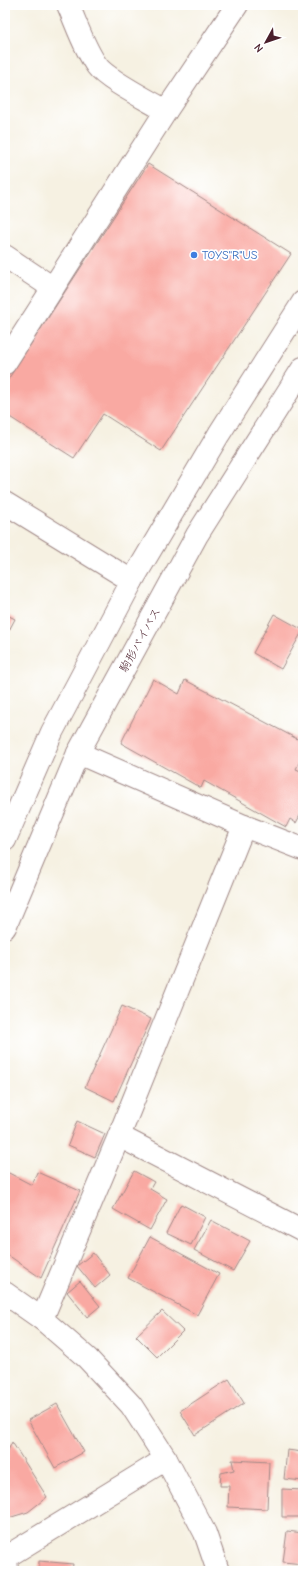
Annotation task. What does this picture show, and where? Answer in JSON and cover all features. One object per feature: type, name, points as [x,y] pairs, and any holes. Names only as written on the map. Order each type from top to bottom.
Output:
[{"type":"street","points":[[68,5],[89,52],[98,67],[109,76],[166,111]]},
{"type":"street","points":[[5,363],[166,111],[237,5]]},
{"type":"street","points":[[5,256],[53,288]]},
{"type":"street","points":[[5,840],[52,732],[132,580],[220,434],[303,302]]},
{"type":"street","name":"駒形バイパス","points":[[5,927],[78,753],[197,535],[303,368]]},
{"type":"street","points":[[5,503],[132,580]]},
{"type":"street","points":[[78,753],[244,826],[303,849]]},
{"type":"street","points":[[42,1319],[119,1136],[244,826]]},
{"type":"street","points":[[119,1136],[303,1231]]},
{"type":"street","points":[[5,1293],[42,1319],[87,1358],[131,1405],[166,1459],[205,1533],[218,1571]]},
{"type":"street","points":[[7,1571],[6,1557],[166,1459]]},
{"type":"building","points":[[148,164],[291,254],[161,451],[103,414],[74,458],[5,414],[5,384]]},
{"type":"building","points":[[5,614],[15,619],[5,638]]},
{"type":"building","points":[[274,614],[303,630],[281,669],[253,653]]},
{"type":"building","points":[[153,679],[179,694],[185,680],[303,742],[303,755],[296,769],[303,772],[303,810],[296,823],[290,819],[286,827],[204,781],[201,788],[121,743]]},
{"type":"building","points":[[122,1006],[151,1019],[114,1101],[85,1087]]},
{"type":"building","points":[[77,1121],[105,1134],[95,1157],[68,1145]]},
{"type":"building","points":[[5,1171],[32,1185],[37,1172],[80,1191],[41,1278],[5,1253]]},
{"type":"building","points":[[134,1171],[154,1182],[150,1189],[167,1199],[150,1230],[113,1209]]},
{"type":"building","points":[[181,1204],[205,1217],[191,1245],[166,1233]]},
{"type":"building","points":[[211,1220],[250,1241],[233,1271],[194,1250]]},
{"type":"building","points":[[150,1237],[219,1274],[197,1315],[128,1278]]},
{"type":"building","points":[[93,1253],[110,1275],[95,1288],[77,1266]]},
{"type":"building","points":[[80,1281],[100,1306],[87,1317],[67,1292]]},
{"type":"building","points":[[162,1311],[183,1331],[157,1357],[136,1336]]},
{"type":"building","points":[[229,1379],[244,1403],[195,1435],[180,1411]]},
{"type":"building","points":[[57,1404],[84,1452],[55,1468],[28,1420]]},
{"type":"building","points":[[12,1442],[47,1497],[28,1512],[5,1519],[5,1457]]},
{"type":"building","points":[[287,1450],[303,1452],[303,1481],[284,1479]]},
{"type":"building","points":[[232,1460],[269,1462],[267,1509],[228,1507],[229,1486],[220,1486],[221,1473],[234,1470]]},
{"type":"building","points":[[282,1489],[303,1490],[303,1517],[282,1517]]},
{"type":"building","points":[[287,1531],[303,1533],[303,1564],[283,1562]]},
{"type":"building","points":[[39,1561],[73,1564],[72,1571],[39,1571]]},
{"type":"place","name":"TOYS\"R\"US","points":[[194,255]]}]
